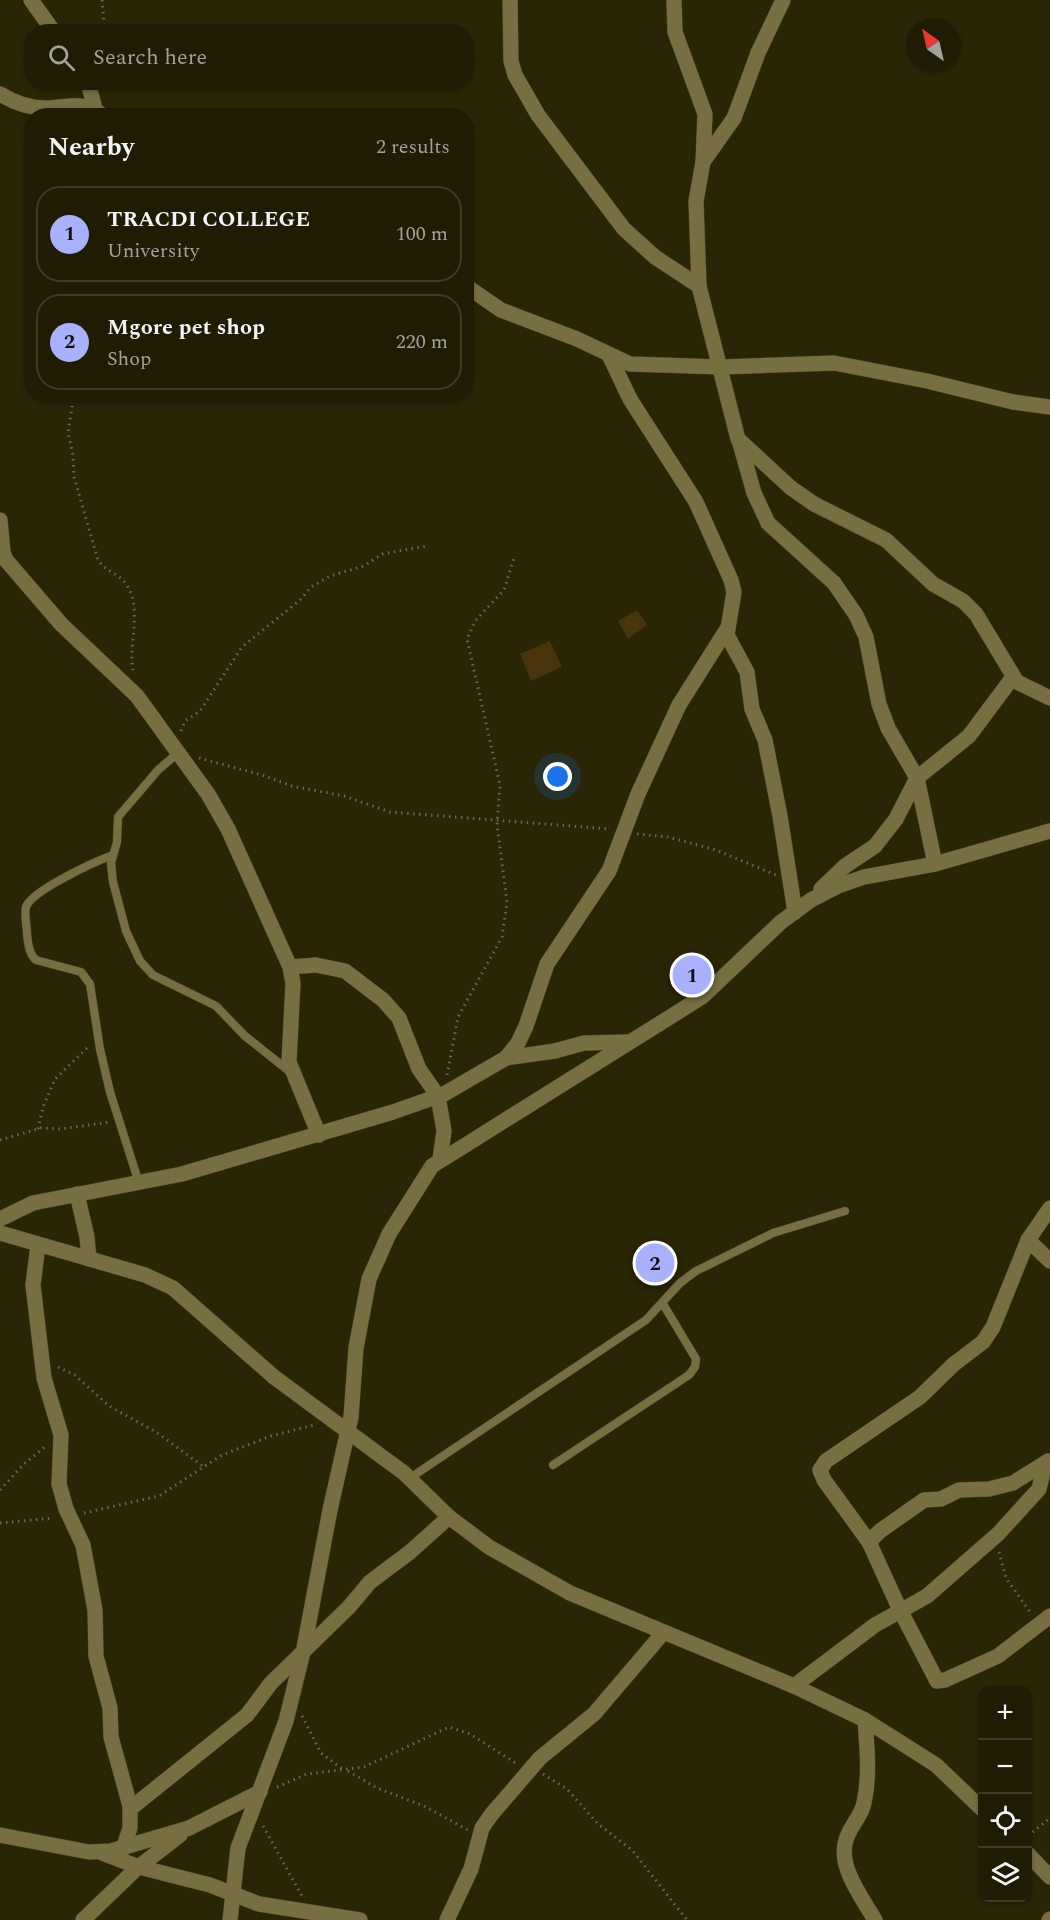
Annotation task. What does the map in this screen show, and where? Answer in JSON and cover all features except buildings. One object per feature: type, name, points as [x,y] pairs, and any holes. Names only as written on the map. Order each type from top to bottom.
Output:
[{"type":"street","points":[[31,0],[48,24]]},
{"type":"street","points":[[510,0],[511,61],[515,75],[538,115],[624,229],[655,257],[699,285]]},
{"type":"street","points":[[674,0],[675,32],[693,73],[705,114],[703,162],[696,201],[699,285],[721,367],[727,403],[754,493],[768,523],[834,583],[856,615],[866,638],[885,720],[917,778],[934,864]]},
{"type":"street","points":[[703,162],[734,118],[758,53],[783,0]]},
{"type":"street","points":[[91,90],[98,108]]},
{"type":"street","points":[[0,94],[22,104],[42,108],[78,104],[88,108]]},
{"type":"street","points":[[474,291],[501,310],[577,339],[630,364],[650,367],[721,367],[834,363],[927,381],[1013,402],[1050,407]]},
{"type":"street","points":[[609,355],[630,399],[696,502],[725,565],[734,592],[727,628],[729,642],[747,672],[752,709],[765,740],[795,912]]},
{"type":"street","points":[[738,439],[791,488],[814,504],[891,544],[933,584],[963,601],[976,614],[1013,677],[1021,685],[1050,698]]},
{"type":"street","points":[[0,520],[6,560],[61,624],[137,696],[178,751],[228,829],[290,967],[293,983],[288,1048],[292,1074],[318,1135]]},
{"type":"street","points":[[506,1058],[518,1043],[526,1026],[547,964],[604,879],[625,832],[638,794],[678,705],[727,628]]},
{"type":"street","points":[[230,1920],[235,1894],[238,1848],[260,1792],[291,1700],[304,1648],[348,1431],[356,1348],[372,1270],[389,1234],[432,1166],[440,1159],[702,997],[811,900],[845,866],[874,846],[896,819],[917,778],[969,736],[1013,677]]},
{"type":"street","points":[[811,900],[838,886],[864,877],[934,864],[1050,831]]},
{"type":"street","points":[[290,967],[316,965],[345,971],[383,1000],[399,1018],[419,1069],[441,1095],[444,1131],[440,1159]]},
{"type":"street","points":[[0,1219],[33,1203],[182,1174],[318,1135],[441,1095],[506,1058],[555,1051],[584,1043],[628,1042]]},
{"type":"street","points":[[77,1194],[89,1259]]},
{"type":"street","points":[[1044,1621],[998,1656],[945,1680],[937,1681],[933,1678],[869,1542],[824,1480],[820,1470],[826,1461],[920,1397],[954,1364],[983,1342],[993,1327],[1028,1240],[1050,1208]]},
{"type":"street","points":[[0,1233],[145,1275],[173,1288],[274,1377],[410,1478],[449,1516],[489,1547],[570,1593],[794,1686],[865,1720],[936,1765],[978,1805]]},
{"type":"street","points":[[1028,1240],[1050,1262]]},
{"type":"street","points":[[38,1245],[33,1285],[47,1392],[61,1435],[59,1484],[69,1515],[83,1545],[95,1610],[96,1656],[110,1708],[111,1737],[130,1809],[130,1828],[123,1849]]},
{"type":"street","points":[[869,1542],[880,1531],[924,1500],[941,1499],[959,1490],[1002,1487],[1023,1479],[1048,1462]]},
{"type":"street","points":[[794,1686],[875,1625],[927,1596],[998,1534],[1039,1490],[1048,1462]]},
{"type":"street","points":[[130,1809],[247,1715],[271,1683],[304,1648],[340,1616],[376,1577],[411,1552],[449,1516]]},
{"type":"street","points":[[447,1920],[471,1869],[479,1838],[491,1815],[540,1758],[594,1714],[663,1633]]},
{"type":"street","points":[[865,1720],[867,1754],[864,1800],[860,1816],[845,1842],[845,1849],[851,1878],[876,1920]]},
{"type":"street","points":[[0,1835],[89,1852],[123,1849],[189,1828],[260,1792]]},
{"type":"street","points":[[83,1920],[139,1867],[189,1828]]},
{"type":"street","points":[[99,1851],[139,1867],[196,1881],[259,1904],[360,1920]]},
{"type":"street","points":[[1032,1858],[1050,1877]]},
{"type":"lane","points":[[178,751],[119,814],[117,842],[113,855],[113,882],[126,932],[144,967],[159,978],[216,1006],[244,1036],[292,1074]]},
{"type":"lane","points":[[113,855],[78,869],[31,900],[26,908],[33,957],[44,963],[81,972],[90,984],[96,1030],[119,1120],[139,1183]]},
{"type":"lane","points":[[410,1478],[627,1333],[663,1304],[680,1283],[696,1271],[773,1233],[845,1210]]},
{"type":"lane","points":[[553,1465],[689,1375],[696,1359],[663,1304]]},
{"type":"path","points":[[102,0],[104,24]]},
{"type":"path","points":[[73,402],[68,433],[73,455],[74,477],[98,560],[119,576],[130,591],[134,610],[130,657],[137,696]]},
{"type":"path","points":[[427,546],[382,554],[364,566],[330,576],[311,587],[300,600],[242,647],[200,711],[183,723],[178,751],[292,786],[344,796],[390,812],[497,822],[591,826],[668,837],[716,850],[791,883]]},
{"type":"path","points":[[441,1095],[458,1017],[502,936],[507,902],[497,822],[500,785],[467,639],[475,621],[504,590],[514,558]]},
{"type":"path","points":[[38,1129],[43,1107],[56,1079],[88,1047],[96,1030]]},
{"type":"path","points":[[0,1140],[38,1129],[60,1129],[119,1120]]},
{"type":"path","points":[[41,1352],[61,1369],[75,1376],[109,1406],[156,1432],[204,1467]]},
{"type":"path","points":[[0,1523],[69,1515],[159,1496],[222,1455],[271,1436],[333,1420]]},
{"type":"path","points":[[0,1490],[24,1464],[61,1435]]},
{"type":"path","points":[[998,1534],[999,1554],[1006,1578],[1044,1621]]},
{"type":"path","points":[[291,1700],[321,1753],[377,1788],[446,1817],[479,1838]]},
{"type":"path","points":[[260,1792],[307,1774],[364,1767],[449,1727],[475,1737],[567,1789],[598,1824],[632,1851],[687,1920]]},
{"type":"path","points":[[261,1817],[267,1836],[312,1913]]},
{"type":"path","points":[[1032,1833],[1050,1818]]},
{"type":"place","name":"TRACDI COLLEGE","points":[[692,975]]},
{"type":"place","name":"Mgore pet shop","points":[[655,1263]]}]
